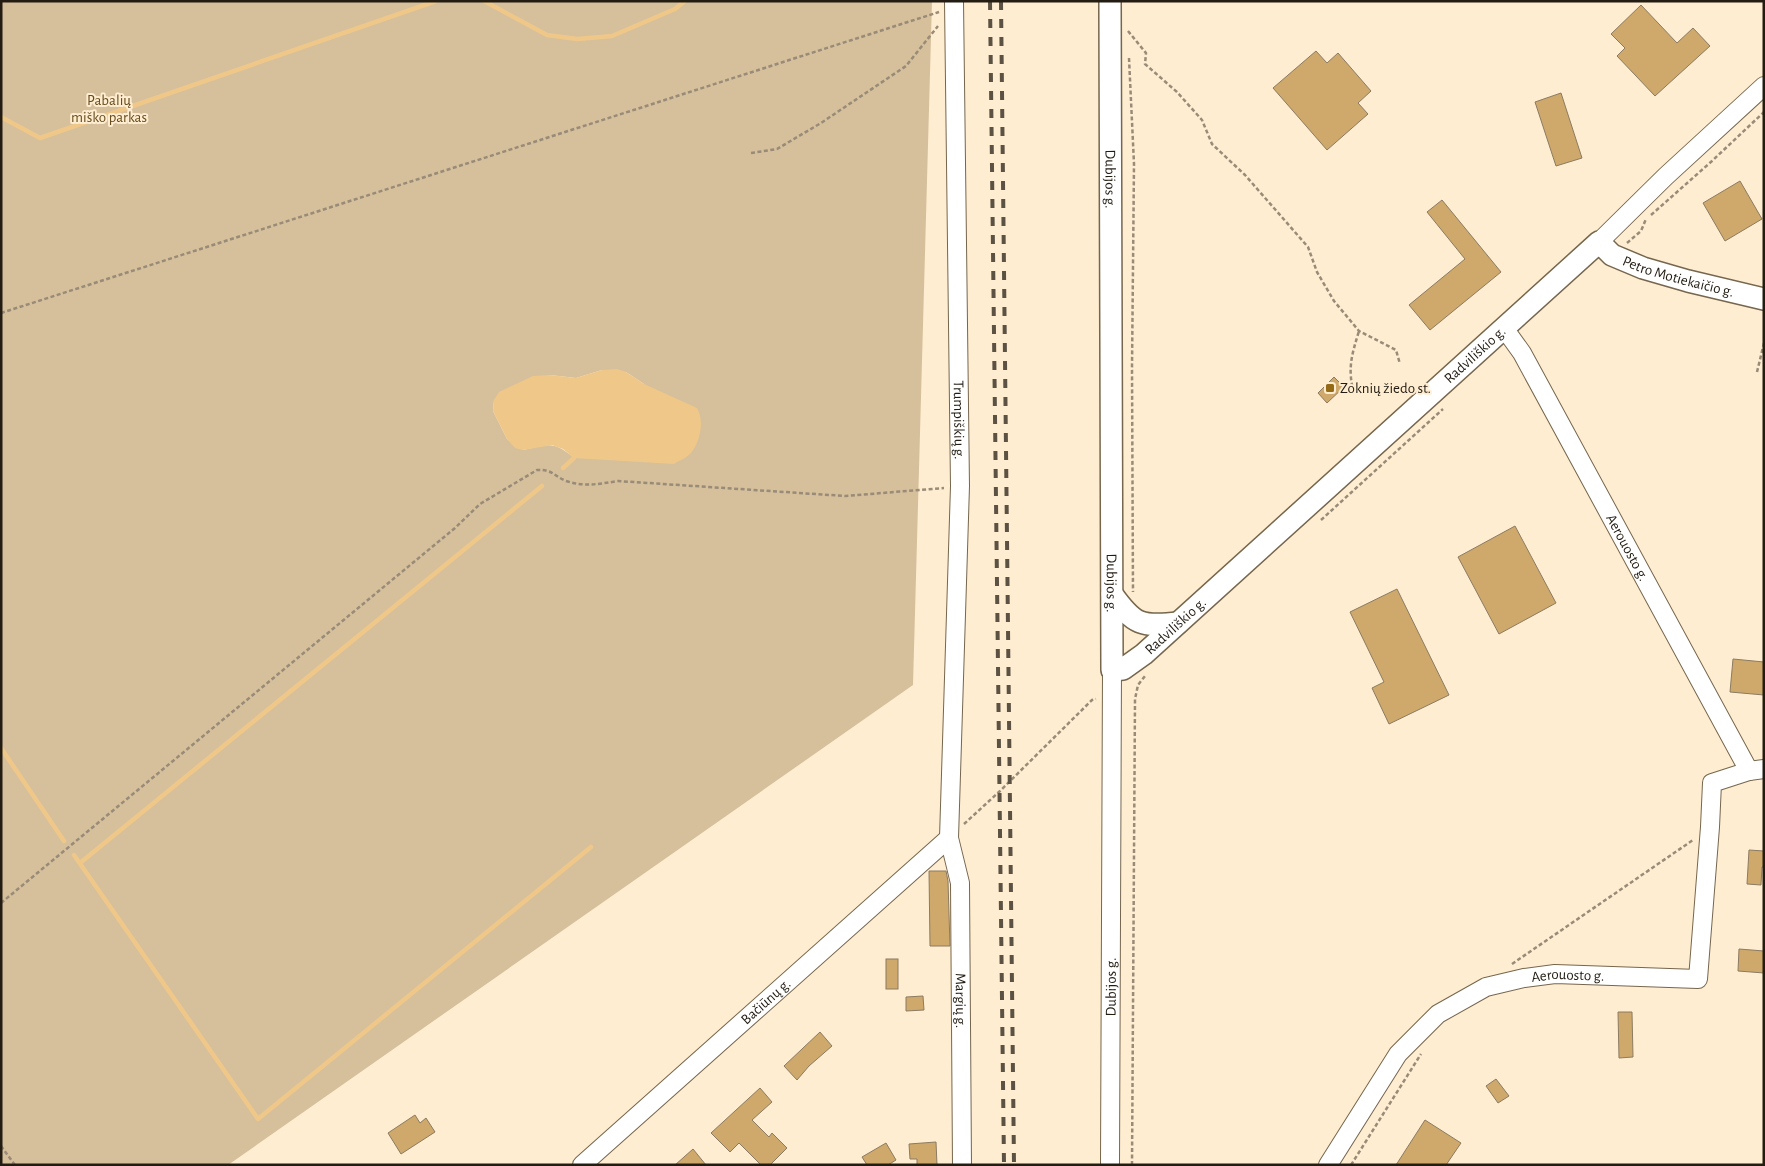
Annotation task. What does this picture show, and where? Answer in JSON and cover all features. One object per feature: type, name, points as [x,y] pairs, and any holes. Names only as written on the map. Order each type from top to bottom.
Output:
[{"type":"main road","name":"Dubijos g.","points":[[1110,1],[1112,670]]},
{"type":"main road","name":"Petro Motiekaičio g.","points":[[1606,248],[1643,268],[1688,282],[1764,299]]},
{"type":"main road","name":"Radviliškio g.","points":[[1112,670],[1123,669],[1144,654],[1504,328],[1606,248]]},
{"type":"main road","points":[[1112,594],[1125,612],[1142,623],[1153,626],[1178,623]]},
{"type":"street","name":"Trumpiškių g.","points":[[949,838],[960,486],[954,4]]},
{"type":"street","name":"Radviliškio g.","points":[[1606,248],[1666,176],[1764,86]]},
{"type":"street","name":"Aerouosto g.","points":[[1328,1165],[1398,1054],[1438,1014],[1486,987],[1524,978],[1555,974],[1698,979],[1712,783],[1756,770],[1522,353],[1504,328]]},
{"type":"street","name":"Dubijos g.","points":[[1110,1165],[1112,670]]},
{"type":"street","name":"Bačiūnų g.","points":[[594,1161],[949,838]]},
{"type":"street","name":"Margių g.","points":[[949,838],[960,883],[962,1165]]},
{"type":"path","points":[[751,153],[776,149],[822,123],[906,66],[954,4]]},
{"type":"path","points":[[1,313],[954,4]]},
{"type":"path","points":[[1128,40],[1128,30],[1146,53],[1145,64],[1177,92],[1202,120],[1212,144],[1245,174],[1308,247],[1317,272],[1334,301],[1359,331],[1396,350],[1400,364]]},
{"type":"path","points":[[1129,50],[1134,164],[1132,368],[1134,619]]},
{"type":"path","points":[[1606,248],[1641,231],[1646,220],[1764,112]]},
{"type":"path","points":[[1354,393],[1350,381],[1350,357],[1359,331]]},
{"type":"path","points":[[1757,372],[1764,343]]},
{"type":"path","points":[[1,903],[448,534],[480,504],[538,470],[548,469],[565,480],[587,486],[618,482],[845,496],[960,486]]},
{"type":"path","points":[[1132,1165],[1135,699],[1138,685],[1150,670],[1144,654]]},
{"type":"path","points":[[949,838],[1000,791],[1092,700],[1135,699]]},
{"type":"path","points":[[1510,965],[1710,827]]},
{"type":"path","points":[[1351,1165],[1423,1052]]},
{"type":"path","points":[[1,1146],[15,1165]]},
{"type":"green space","name":"Pabalių miško parkas","points":[[1,1],[932,1],[913,685],[228,1165],[1,1165]],"holes":[[[602,370],[626,372],[644,384],[574,458],[561,448],[550,445],[523,450],[507,439],[493,411],[494,400],[550,375],[576,378]]]},
{"type":"shaded area","points":[[617,369],[626,372],[644,384],[697,408],[701,423],[700,435],[689,455],[674,464],[574,458],[563,449],[552,445],[523,450],[515,448],[507,439],[493,411],[494,400],[499,392],[533,376],[550,375],[576,378],[602,370]]},
{"type":"building","points":[[1641,5],[1677,43],[1693,28],[1710,46],[1655,96],[1617,56],[1625,48],[1611,34]]},
{"type":"building","points":[[1316,51],[1327,63],[1338,53],[1371,91],[1358,103],[1368,114],[1327,150],[1273,88]]},
{"type":"building","points":[[1561,93],[1582,158],[1556,166],[1535,102]]},
{"type":"building","points":[[1740,181],[1762,219],[1725,241],[1703,203]]},
{"type":"building","points":[[1442,200],[1501,272],[1430,330],[1409,305],[1465,259],[1427,212]]},
{"type":"building","points":[[1334,377],[1344,387],[1327,403],[1318,393]]},
{"type":"building","points":[[1515,526],[1556,603],[1499,634],[1458,557]]},
{"type":"building","points":[[1397,589],[1449,695],[1389,724],[1372,688],[1384,682],[1350,612]]},
{"type":"building","points":[[1733,659],[1764,662],[1764,695],[1730,692]]},
{"type":"building","points":[[1749,850],[1764,851],[1761,885],[1747,884]]},
{"type":"building","points":[[929,871],[946,871],[950,946],[930,946]]},
{"type":"building","points":[[1739,949],[1764,951],[1764,973],[1738,971]]},
{"type":"building","points":[[886,959],[898,959],[898,989],[886,989]]},
{"type":"building","points":[[923,996],[924,1010],[906,1011],[906,997]]},
{"type":"building","points":[[1618,1012],[1632,1012],[1633,1057],[1619,1058]]},
{"type":"building","points":[[820,1032],[832,1046],[809,1066],[797,1080],[784,1066]]},
{"type":"building","points":[[1496,1079],[1509,1096],[1498,1103],[1486,1086]]},
{"type":"building","points":[[760,1088],[772,1102],[752,1120],[769,1137],[772,1133],[787,1148],[770,1165],[761,1165],[739,1143],[730,1152],[711,1133]]},
{"type":"building","points":[[415,1115],[420,1123],[426,1118],[435,1132],[401,1154],[388,1133]]},
{"type":"building","points":[[1425,1120],[1461,1143],[1446,1165],[1396,1165]]},
{"type":"building","points":[[936,1142],[937,1165],[917,1165],[917,1159],[910,1159],[909,1144]]},
{"type":"building","points":[[886,1143],[896,1160],[888,1165],[867,1165],[862,1157]]},
{"type":"building","points":[[693,1149],[706,1165],[675,1165]]},
{"type":"waterway","points":[[1,117],[40,138],[436,1]]},
{"type":"waterway","points":[[484,1],[547,35],[577,39],[612,36],[675,9],[685,1]]},
{"type":"waterway","points":[[563,468],[574,458]]},
{"type":"waterway","points":[[80,863],[542,486]]},
{"type":"waterway","points":[[1,748],[64,841]]},
{"type":"waterway","points":[[74,855],[258,1119],[591,847]]},
{"type":"railway","points":[[990,1],[1004,1165]]},
{"type":"railway","points":[[1001,1],[1014,1165]]},
{"type":"place","name":"Zoknių žiedo st.","points":[[1330,388]]}]
